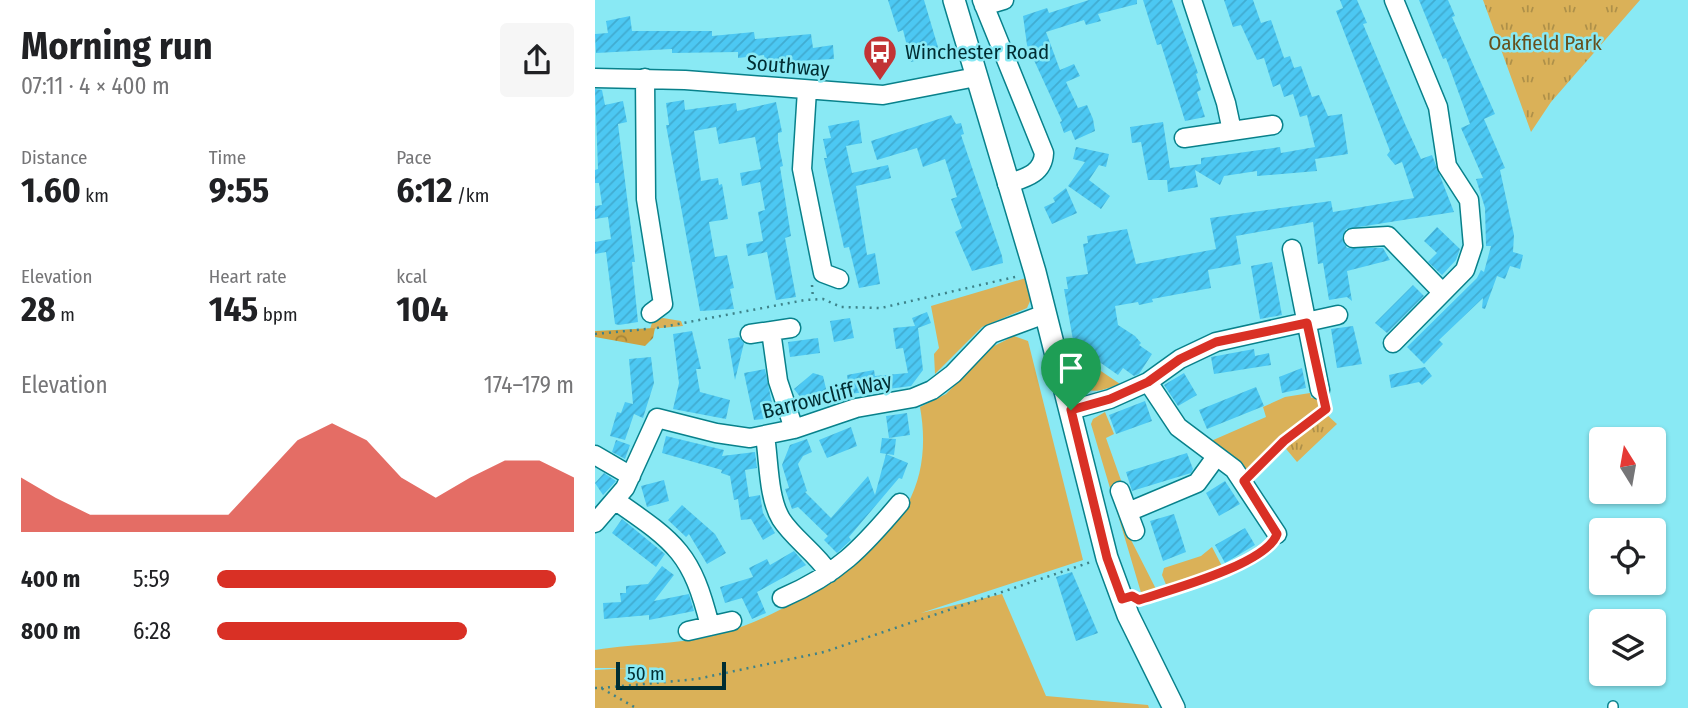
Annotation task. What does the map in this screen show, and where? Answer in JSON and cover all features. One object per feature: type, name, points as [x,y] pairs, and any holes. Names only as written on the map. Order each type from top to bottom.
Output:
[{"type":"street","points":[[954,0],[1035,272],[1107,558],[1122,599],[1174,708]]},
{"type":"street","points":[[1004,0],[983,3],[1044,153],[1043,163],[1038,170],[1007,184]]},
{"type":"street","points":[[1192,0],[1226,103],[1232,131]]},
{"type":"street","points":[[1393,343],[1465,270],[1472,256],[1470,204],[1447,166],[1438,107],[1394,0]]},
{"type":"street","name":"Southway","points":[[595,78],[645,78],[883,95],[976,77]]},
{"type":"street","points":[[645,78],[646,199],[663,309]]},
{"type":"street","points":[[807,90],[802,169],[822,284]]},
{"type":"street","points":[[1184,138],[1273,125]]},
{"type":"street","points":[[1353,238],[1388,236],[1442,292]]},
{"type":"street","points":[[1292,248],[1320,390]]},
{"type":"street","name":"Barrowcliff Way","points":[[595,523],[616,501],[631,476],[657,418],[732,437],[765,436],[856,408],[913,398],[932,390],[953,374],[991,334],[1045,314]]},
{"type":"street","points":[[1071,410],[1110,399],[1148,382],[1180,359],[1216,342],[1338,315]]},
{"type":"street","points":[[750,334],[791,328]]},
{"type":"street","points":[[771,331],[778,381],[794,429]]},
{"type":"street","points":[[1148,382],[1178,427],[1244,481],[1277,534]]},
{"type":"street","points":[[765,436],[775,507],[791,531],[812,549],[829,573]]},
{"type":"street","points":[[595,455],[631,476]]},
{"type":"street","points":[[1128,512],[1197,483],[1216,457]]},
{"type":"street","points":[[1120,491],[1135,531]]},
{"type":"street","points":[[616,501],[667,539],[686,559],[699,584],[710,626]]},
{"type":"street","points":[[782,598],[829,573],[860,551],[900,503]]},
{"type":"street","points":[[688,631],[732,621]]},
{"type":"path","points":[[595,334],[683,326],[689,320],[822,284],[823,299],[841,307],[881,308],[1035,272]]},
{"type":"path","points":[[1244,481],[1295,431],[1322,415],[1326,409],[1320,390]]},
{"type":"path","points":[[1122,599],[1132,596],[1139,600],[1210,578],[1240,564],[1274,542],[1277,534]]},
{"type":"path","points":[[595,688],[697,679],[824,652],[1107,558]]},
{"type":"path","points":[[601,688],[636,708]]},
{"type":"green space","name":"Oakfield Park","points":[[1483,0],[1640,0],[1551,102],[1531,132]]},
{"type":"green space","points":[[1026,278],[1031,299],[1027,308],[982,327],[935,374],[934,354],[939,348],[931,306]]},
{"type":"green space","points":[[663,318],[681,321],[683,326],[650,329],[653,320]]},
{"type":"green space","points":[[655,328],[653,338],[645,346],[595,337],[595,331]]},
{"type":"green space","points":[[1014,336],[1028,341],[1083,560],[921,613],[1002,594],[1046,696],[1148,705],[1149,708],[595,708],[595,670],[628,668],[595,668],[595,650],[695,639],[727,632],[802,598],[852,565],[875,546],[907,505],[917,482],[923,445],[920,407],[946,394],[994,346]]},
{"type":"green space","points":[[1070,350],[1120,384],[1093,391],[1078,385]]},
{"type":"green space","points":[[1310,393],[1311,398],[1319,396],[1322,409],[1319,414],[1294,429],[1250,470],[1245,469],[1211,441],[1266,417],[1263,407],[1285,397]]},
{"type":"green space","points":[[1105,412],[1114,434],[1106,438],[1123,486],[1129,536],[1157,591],[1142,596],[1091,424],[1093,419]]},
{"type":"green space","points":[[1326,414],[1337,424],[1297,462],[1282,444]]},
{"type":"green space","points":[[1212,547],[1223,568],[1167,587],[1162,575],[1164,568],[1201,556]]},
{"type":"building","points":[[888,0],[924,0],[940,54],[911,62],[903,30],[898,32]]},
{"type":"building","points":[[1089,0],[1137,0],[1137,4],[1098,14],[1101,21],[1086,25],[1084,20],[1046,32],[1060,70],[1074,64],[1080,76],[1066,82],[1078,108],[1087,105],[1093,119],[1095,131],[1075,140],[1071,130],[1064,133],[1060,122],[1062,121],[1027,45],[1023,16],[1047,8],[1049,13]]},
{"type":"building","points":[[1143,0],[1172,0],[1198,73],[1196,74],[1201,90],[1197,92],[1205,117],[1185,121],[1161,44],[1157,45]]},
{"type":"building","points":[[1224,0],[1253,0],[1261,23],[1271,20],[1284,58],[1290,56],[1294,68],[1301,66],[1312,97],[1319,95],[1328,116],[1342,114],[1348,154],[1315,159],[1317,171],[1257,176],[1257,171],[1224,176],[1220,185],[1195,170],[1198,187],[1168,192],[1167,180],[1148,180],[1141,142],[1132,143],[1130,127],[1163,122],[1170,168],[1201,164],[1201,158],[1280,147],[1281,153],[1315,147],[1307,115],[1300,117],[1293,94],[1284,97],[1280,84],[1273,87],[1264,58],[1257,60],[1241,25],[1233,27]]},
{"type":"building","points":[[1340,0],[1357,0],[1367,23],[1363,24],[1421,159],[1432,155],[1454,212],[1346,229],[1342,238],[1347,248],[1383,248],[1390,260],[1347,271],[1352,301],[1347,297],[1329,300],[1323,263],[1318,264],[1313,222],[1236,236],[1241,264],[1208,270],[1211,288],[1152,299],[1153,302],[1139,305],[1138,302],[1115,306],[1118,325],[1135,336],[1141,343],[1139,345],[1152,354],[1139,374],[1134,376],[1123,368],[1118,375],[1078,347],[1077,339],[1073,340],[1064,289],[1068,289],[1066,277],[1088,274],[1083,244],[1088,243],[1087,236],[1127,229],[1136,264],[1216,249],[1210,218],[1331,201],[1333,212],[1414,198],[1402,162],[1395,165],[1387,155],[1390,151],[1336,11],[1343,8]]},
{"type":"building","points":[[1419,0],[1448,0],[1455,16],[1452,17],[1495,114],[1484,119],[1505,168],[1500,170],[1514,235],[1513,252],[1523,255],[1520,269],[1510,266],[1505,279],[1497,276],[1485,309],[1482,308],[1483,298],[1439,340],[1443,344],[1424,364],[1407,347],[1477,278],[1481,270],[1484,272],[1491,246],[1486,246],[1485,208],[1476,179],[1483,178],[1461,128],[1470,124],[1446,58],[1443,59]]},
{"type":"building","points":[[630,16],[632,31],[712,31],[712,36],[754,32],[755,39],[811,34],[813,48],[833,45],[834,59],[775,62],[775,59],[765,60],[764,55],[738,58],[738,52],[672,53],[672,49],[596,53],[595,34],[608,33],[606,21]]},
{"type":"building","points":[[595,89],[602,90],[605,105],[623,101],[627,122],[618,124],[635,262],[632,262],[638,322],[619,325],[615,324],[606,252],[595,254],[595,242],[611,239],[608,217],[595,219],[595,206],[602,205],[599,183],[595,183],[595,170],[598,169]]},
{"type":"building","points":[[684,100],[685,110],[736,103],[737,111],[776,102],[782,132],[778,133],[783,166],[780,167],[791,236],[785,238],[796,297],[776,300],[767,252],[748,256],[746,244],[763,241],[758,212],[765,210],[760,182],[742,186],[740,173],[761,169],[755,137],[719,144],[716,127],[694,131],[701,181],[718,178],[719,185],[722,184],[728,219],[709,222],[715,257],[727,255],[734,288],[730,289],[734,309],[700,311],[666,125],[669,125],[666,103]]},
{"type":"building","points":[[951,115],[956,124],[961,123],[964,134],[961,135],[1003,263],[972,271],[955,232],[962,228],[951,199],[957,197],[945,159],[923,167],[917,148],[877,160],[871,141]]},
{"type":"building","points":[[859,120],[862,143],[846,146],[852,173],[888,165],[891,178],[856,186],[867,255],[875,253],[880,284],[859,288],[849,247],[844,248],[824,158],[827,158],[823,139],[831,138],[828,126]]},
{"type":"building","points":[[1076,147],[1109,154],[1106,167],[1099,165],[1089,180],[1110,196],[1101,209],[1068,186],[1085,162],[1073,159]]},
{"type":"building","points":[[1066,188],[1077,213],[1052,224],[1044,207],[1055,202],[1053,198]]},
{"type":"building","points":[[1437,227],[1460,249],[1456,260],[1442,275],[1428,262],[1437,253],[1424,241]]},
{"type":"building","points":[[1272,262],[1282,315],[1260,319],[1251,266]]},
{"type":"building","points":[[1413,285],[1424,296],[1387,333],[1375,323]]},
{"type":"building","points":[[927,312],[931,323],[918,328],[923,370],[911,386],[850,394],[847,375],[874,370],[875,376],[908,373],[903,348],[896,349],[893,328],[915,326],[912,318]]},
{"type":"building","points":[[850,318],[854,338],[834,342],[830,321]]},
{"type":"building","points":[[1353,326],[1362,364],[1337,368],[1331,329]]},
{"type":"building","points":[[692,331],[701,369],[696,369],[700,392],[730,400],[726,419],[673,409],[679,383],[673,334]]},
{"type":"building","points":[[739,337],[744,343],[735,380],[728,339]]},
{"type":"building","points":[[818,338],[820,353],[790,357],[788,342]]},
{"type":"building","points":[[1254,349],[1255,356],[1269,353],[1271,365],[1214,374],[1211,357]]},
{"type":"building","points":[[651,357],[654,383],[643,418],[634,414],[625,440],[610,436],[617,412],[621,413],[625,402],[633,404],[629,359]]},
{"type":"building","points":[[1425,367],[1432,376],[1422,385],[1419,382],[1391,388],[1389,375]]},
{"type":"building","points":[[1302,368],[1306,388],[1282,393],[1279,377]]},
{"type":"building","points":[[765,369],[775,418],[754,420],[744,373]]},
{"type":"building","points":[[813,373],[823,376],[827,393],[809,408],[794,389]]},
{"type":"building","points":[[1184,373],[1197,395],[1178,406],[1164,385]]},
{"type":"building","points":[[1256,387],[1264,406],[1207,429],[1199,410]]},
{"type":"building","points":[[1145,401],[1152,421],[1116,434],[1109,415]]},
{"type":"building","points":[[907,413],[910,435],[889,438],[886,416]]},
{"type":"building","points":[[851,427],[857,446],[827,458],[819,440]]},
{"type":"building","points":[[666,436],[724,450],[722,456],[755,452],[757,468],[745,470],[749,497],[760,495],[763,513],[775,533],[763,540],[751,519],[741,520],[738,499],[734,500],[730,476],[721,473],[722,470],[662,453]]},
{"type":"building","points":[[882,438],[896,439],[894,455],[880,453]]},
{"type":"building","points":[[807,439],[812,452],[803,456],[798,464],[807,491],[805,492],[831,518],[868,476],[875,495],[886,454],[908,463],[902,479],[899,478],[849,537],[851,540],[837,553],[824,540],[828,536],[798,507],[792,509],[785,489],[789,488],[782,465],[790,445]]},
{"type":"building","points":[[616,440],[630,445],[625,459],[612,452]]},
{"type":"building","points":[[1187,453],[1193,469],[1191,473],[1132,491],[1126,472]]},
{"type":"building","points":[[604,473],[616,481],[603,495],[595,483]]},
{"type":"building","points":[[664,480],[669,501],[647,507],[641,486]]},
{"type":"building","points":[[1225,481],[1240,504],[1219,516],[1206,493]]},
{"type":"building","points":[[682,505],[715,534],[726,553],[707,564],[689,534],[686,537],[668,520]]},
{"type":"building","points":[[1174,514],[1186,552],[1163,561],[1150,521]]},
{"type":"building","points":[[622,519],[665,554],[656,567],[612,533]]},
{"type":"building","points":[[1245,528],[1255,545],[1225,563],[1215,545]]},
{"type":"building","points":[[794,551],[806,565],[757,592],[766,613],[752,619],[742,598],[725,603],[720,587],[753,577],[749,568],[767,559],[770,565]]},
{"type":"building","points":[[662,566],[674,575],[654,601],[689,594],[694,611],[649,620],[649,615],[604,619],[603,603],[621,602],[620,593],[626,593],[626,586],[648,584]]},
{"type":"building","points":[[1072,572],[1098,633],[1076,641],[1056,577]]},
{"type":"place","name":"Winchester Road","points":[[880,82]]},
{"type":"route","points":[[1307,323],[1326,409],[1322,415],[1295,431],[1244,481],[1277,534],[1274,542],[1240,564],[1210,578],[1139,600],[1132,596],[1122,599],[1107,558],[1071,410],[1110,399],[1148,382],[1180,359],[1216,342],[1307,323]]}]
